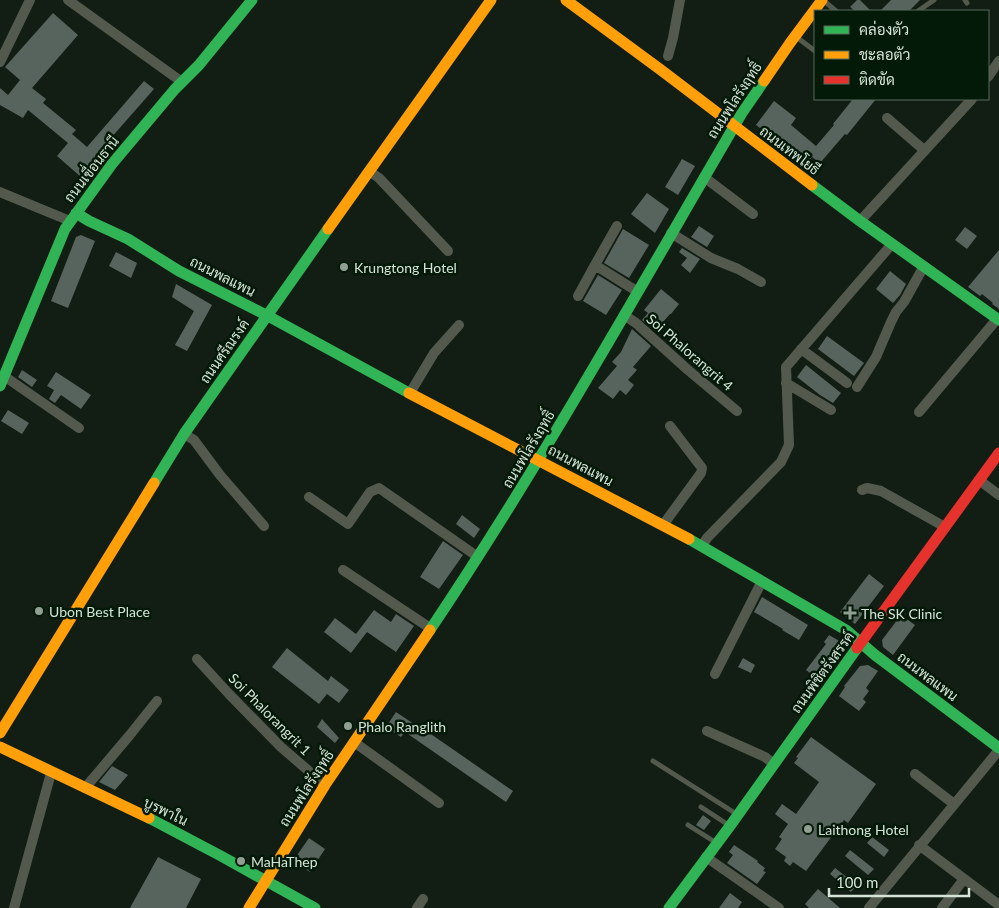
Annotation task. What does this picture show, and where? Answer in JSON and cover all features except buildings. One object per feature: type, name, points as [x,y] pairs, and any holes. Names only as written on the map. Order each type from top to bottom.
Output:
[{"type":"street","points":[[0,62],[30,0]]},
{"type":"street","points":[[68,0],[182,82]]},
{"type":"street","name":"ถนนเขื่อนธานี","points":[[2,381],[65,229],[112,164],[182,82],[199,66],[252,0]]},
{"type":"street","name":"ถนนศรีณรงค์","points":[[0,733],[184,434],[492,0]]},
{"type":"street","name":"ถนนเทพโยธี","points":[[566,0],[860,221],[998,320]]},
{"type":"street","points":[[668,56],[680,0]]},
{"type":"street","name":"ถนนพโลรังฤทธิ์","points":[[249,908],[325,785],[478,557],[540,460],[734,126],[814,11]]},
{"type":"street","points":[[989,76],[999,62]]},
{"type":"street","points":[[860,221],[971,100]]},
{"type":"street","points":[[887,118],[924,150]]},
{"type":"street","points":[[369,171],[379,178],[448,251]]},
{"type":"street","points":[[704,177],[753,214]]},
{"type":"street","points":[[0,192],[73,217]]},
{"type":"street","name":"ถนนพลแพน","points":[[73,217],[89,221],[128,239],[179,271],[268,316],[410,393],[702,546],[846,630],[875,655],[999,749]]},
{"type":"street","points":[[578,296],[617,226]]},
{"type":"street","points":[[672,233],[711,258],[738,268],[760,282]]},
{"type":"street","points":[[702,546],[707,538],[781,462],[789,445],[786,367],[892,244]]},
{"type":"street","points":[[595,265],[638,292]]},
{"type":"street","points":[[857,387],[876,357],[896,312],[904,302],[924,266]]},
{"type":"street","name":"Soi Phalorangrit 4","points":[[624,315],[636,323],[737,411]]},
{"type":"street","points":[[919,412],[998,320]]},
{"type":"street","points":[[410,393],[434,353],[459,325]]},
{"type":"street","points":[[801,349],[846,383]]},
{"type":"street","points":[[2,381],[80,428]]},
{"type":"street","points":[[786,383],[831,410]]},
{"type":"street","points":[[663,525],[701,473],[702,468],[670,426]]},
{"type":"street","points":[[184,434],[194,440],[220,475],[264,526]]},
{"type":"street","name":"ถนนพิชิตรังสรรค์","points":[[669,908],[999,453]]},
{"type":"street","points":[[979,480],[999,495]]},
{"type":"street","points":[[308,497],[348,524],[370,492],[379,488],[478,557]]},
{"type":"street","points":[[862,490],[867,488],[881,491],[945,527]]},
{"type":"street","points":[[343,570],[430,628]]},
{"type":"street","points":[[715,674],[762,581]]},
{"type":"street","name":"Soi Phalorangrit 1","points":[[197,660],[281,747],[325,785]]},
{"type":"street","points":[[85,788],[156,701]]},
{"type":"street","points":[[707,731],[774,764]]},
{"type":"street","points":[[354,742],[439,803]]},
{"type":"street","name":"บูรพาใน","points":[[0,748],[163,826],[224,857],[315,908]]},
{"type":"street","points":[[869,908],[999,749]]},
{"type":"street","points":[[14,908],[51,773]]},
{"type":"street","points":[[915,774],[954,804]]},
{"type":"street","points":[[919,845],[997,906]]},
{"type":"street","points":[[706,857],[780,908]]},
{"type":"street","points":[[942,908],[964,879]]},
{"type":"lane","points":[[822,0],[835,10]]},
{"type":"lane","points":[[919,10],[934,0]]},
{"type":"lane","points":[[795,36],[814,50]]},
{"type":"lane","points":[[653,761],[738,815]]},
{"type":"lane","points":[[701,807],[730,826]]},
{"type":"lane","points":[[688,825],[717,843]]},
{"type":"traffic: fast","points":[[0,386],[65,229],[112,164],[175,89],[199,65],[252,0]]},
{"type":"traffic: fast","points":[[430,630],[551,439],[742,113],[764,81]]},
{"type":"traffic: fast","points":[[812,185],[999,320]]},
{"type":"traffic: fast","points":[[76,213],[128,239],[179,271],[268,316],[409,393]]},
{"type":"traffic: fast","points":[[154,483],[184,434],[328,229]]},
{"type":"traffic: fast","points":[[689,539],[846,630],[875,655],[999,748]]},
{"type":"traffic: fast","points":[[669,908],[857,648]]},
{"type":"traffic: fast","points":[[149,818],[315,908]]},
{"type":"traffic: slow","points":[[328,229],[491,0]]},
{"type":"traffic: slow","points":[[566,0],[812,185]]},
{"type":"traffic: slow","points":[[815,10],[822,0]]},
{"type":"traffic: slow","points":[[764,81],[814,11]]},
{"type":"traffic: slow","points":[[409,393],[689,539]]},
{"type":"traffic: slow","points":[[0,733],[154,483]]},
{"type":"traffic: slow","points":[[249,908],[325,785],[430,630]]},
{"type":"traffic: slow","points":[[0,747],[149,818]]},
{"type":"traffic: jam","points":[[857,648],[999,453]]},
{"type":"place","name":"Krungtong Hotel","points":[[344,267]]},
{"type":"place","name":"Ubon Best Place","points":[[39,611]]},
{"type":"place","name":"The SK Clinic","points":[[850,613]]},
{"type":"place","name":"Phalo Ranglith","points":[[348,726]]},
{"type":"place","name":"Laithong Hotel","points":[[808,829]]},
{"type":"place","name":"MaHaThep","points":[[241,861]]}]
